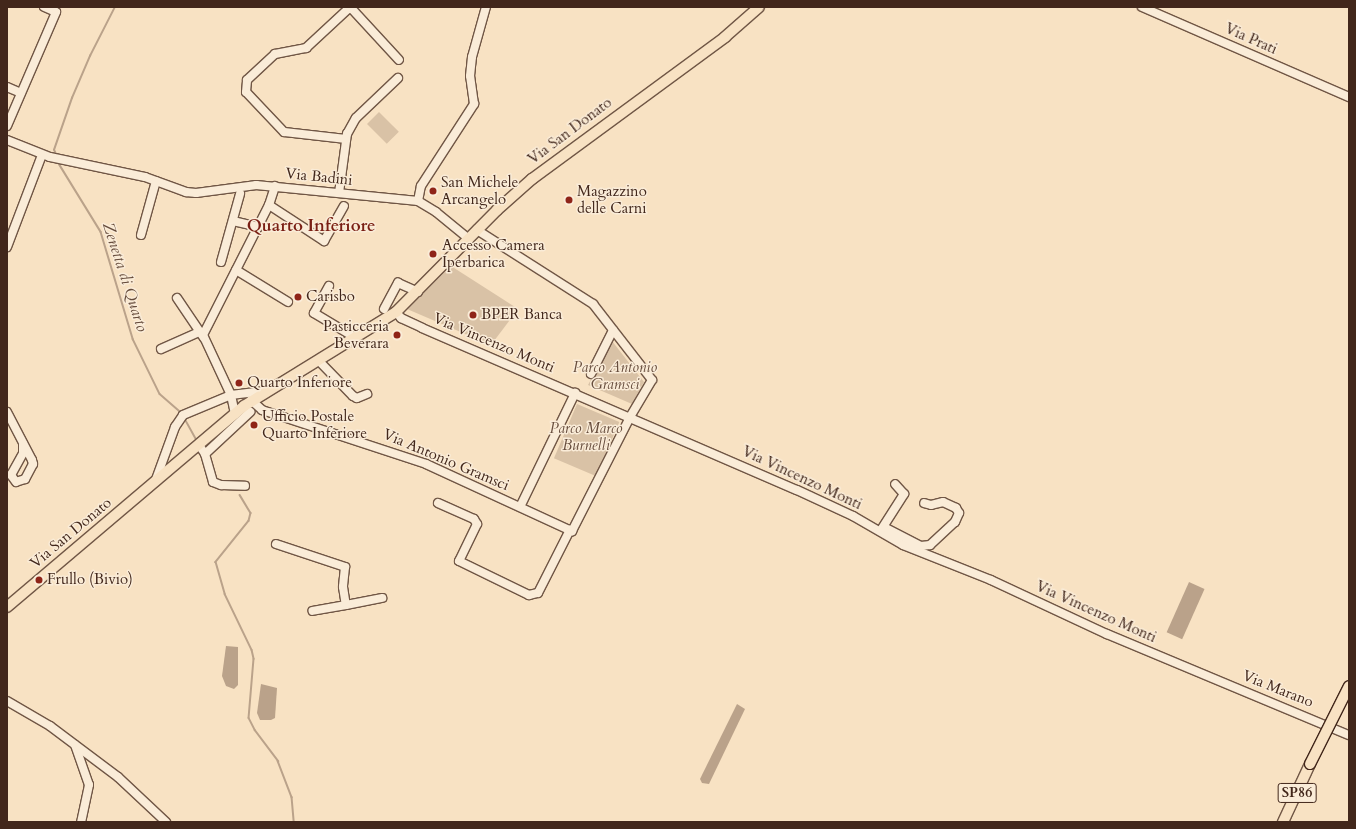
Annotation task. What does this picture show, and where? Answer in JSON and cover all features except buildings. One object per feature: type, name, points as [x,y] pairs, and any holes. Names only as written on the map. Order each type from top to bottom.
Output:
[{"type":"main road","name":"Via San Donato","points":[[7,607],[235,414],[253,401],[396,312],[418,292],[477,230],[532,179],[724,38],[759,7]]},
{"type":"main road","name":"SP86","points":[[1283,822],[1349,686]]},
{"type":"street","points":[[7,126],[56,12],[44,7]]},
{"type":"street","points":[[418,201],[421,186],[474,104],[470,76],[472,57],[486,7]]},
{"type":"street","name":"Via Prati","points":[[1142,7],[1349,97]]},
{"type":"street","points":[[346,139],[284,132],[246,92],[247,80],[275,54],[306,48],[348,9],[352,9],[399,60]]},
{"type":"street","points":[[339,193],[346,139],[356,118],[398,78]]},
{"type":"street","points":[[7,87],[21,93]]},
{"type":"street","name":"Via Badini","points":[[7,140],[42,155],[156,181],[186,192],[196,193],[237,186],[275,186],[418,201],[436,212],[469,239]]},
{"type":"street","points":[[7,247],[42,155]]},
{"type":"street","points":[[141,236],[156,181]]},
{"type":"street","points":[[161,349],[201,335],[204,332],[269,206],[275,186]]},
{"type":"street","points":[[221,262],[240,194]]},
{"type":"street","points":[[269,206],[324,241],[344,206]]},
{"type":"street","points":[[233,221],[258,227]]},
{"type":"street","points":[[438,503],[474,519],[477,524],[459,561],[529,595],[538,593],[570,530],[572,531],[630,417],[652,380],[593,304],[477,230]]},
{"type":"street","points":[[236,270],[288,302]]},
{"type":"street","points":[[384,309],[398,282],[418,292]]},
{"type":"street","points":[[329,286],[314,313],[356,338]]},
{"type":"street","points":[[177,298],[201,335],[231,395],[235,414]]},
{"type":"street","name":"Via Vincenzo Monti","points":[[396,312],[401,318],[837,508],[897,538],[1108,634],[1196,671]]},
{"type":"street","points":[[591,374],[613,330]]},
{"type":"street","points":[[318,360],[353,396],[357,398],[367,394]]},
{"type":"street","name":"Via Antonio Gramsci","points":[[520,507],[575,393]]},
{"type":"street","name":"Via Antonio Gramsci","points":[[231,395],[253,401],[268,410],[426,464],[570,530]]},
{"type":"street","name":"Via San Donato","points":[[155,482],[175,427],[183,415],[231,395],[253,401]]},
{"type":"street","points":[[205,454],[253,401]]},
{"type":"street","points":[[7,412],[23,444]]},
{"type":"street","points":[[199,444],[205,454],[213,482],[221,485],[245,486]]},
{"type":"street","points":[[882,530],[904,494],[895,484]]},
{"type":"street","points":[[897,538],[925,546],[959,518],[956,508],[948,504],[940,502],[932,505],[924,503]]},
{"type":"street","points":[[276,544],[345,567],[343,587],[346,605]]},
{"type":"street","points":[[313,611],[382,598]]},
{"type":"street","name":"Via Marano","points":[[1196,671],[1349,735]]},
{"type":"street","points":[[7,696],[23,710]]},
{"type":"street","points":[[7,701],[75,745],[118,778],[166,822]]},
{"type":"street","points":[[75,745],[89,785],[81,822]]},
{"type":"green space","points":[[379,112],[399,132],[387,144],[367,124]]},
{"type":"green space","points":[[451,266],[518,309],[491,345],[407,309]]},
{"type":"green space","name":"Parco Antonio Gramsci","points":[[612,341],[644,382],[632,404],[588,385]]},
{"type":"green space","name":"Parco Marco Burnelli","points":[[577,404],[619,422],[596,476],[554,458]]},
{"type":"shaded area","points":[[1189,582],[1205,589],[1182,639],[1167,632]]},
{"type":"shaded area","points":[[226,646],[238,647],[238,685],[234,689],[226,686],[222,676]]},
{"type":"shaded area","points":[[261,684],[277,688],[275,718],[271,720],[260,720],[257,713]]},
{"type":"shaded area","points":[[737,704],[745,709],[709,784],[702,783],[700,779]]},
{"type":"waterway","name":"Zenetta di Quarto","points":[[56,154],[54,150],[72,98],[90,56],[115,7]]},
{"type":"waterway","name":"Zenetta di Quarto","points":[[58,162],[101,232],[133,339],[160,394],[181,412]]},
{"type":"waterway","name":"Zenetta di Quarto","points":[[184,417],[196,439]]},
{"type":"waterway","name":"Zenetta di Quarto","points":[[240,495],[251,513],[249,521],[216,562],[225,594],[252,650],[254,659],[249,718],[255,730],[278,761],[292,797],[294,822]]},
{"type":"place","name":"San Michele Arcangelo","points":[[433,191]]},
{"type":"place","name":"Magazzino delle Carni","points":[[569,200]]},
{"type":"place","name":"Accesso Camera Iperbarica","points":[[433,254]]},
{"type":"place","name":"Carisbo","points":[[298,297]]},
{"type":"place","name":"BPER Banca","points":[[473,315]]},
{"type":"place","name":"Pasticceria Beverara","points":[[397,335]]},
{"type":"place","name":"Quarto Inferiore","points":[[239,383]]},
{"type":"place","name":"Ufficio Postale Quarto Inferiore","points":[[254,425]]},
{"type":"place","name":"Frullo (Bivio)","points":[[39,580]]},
{"type":"district","name":"Quarto Inferiore","points":[[311,226]]}]
